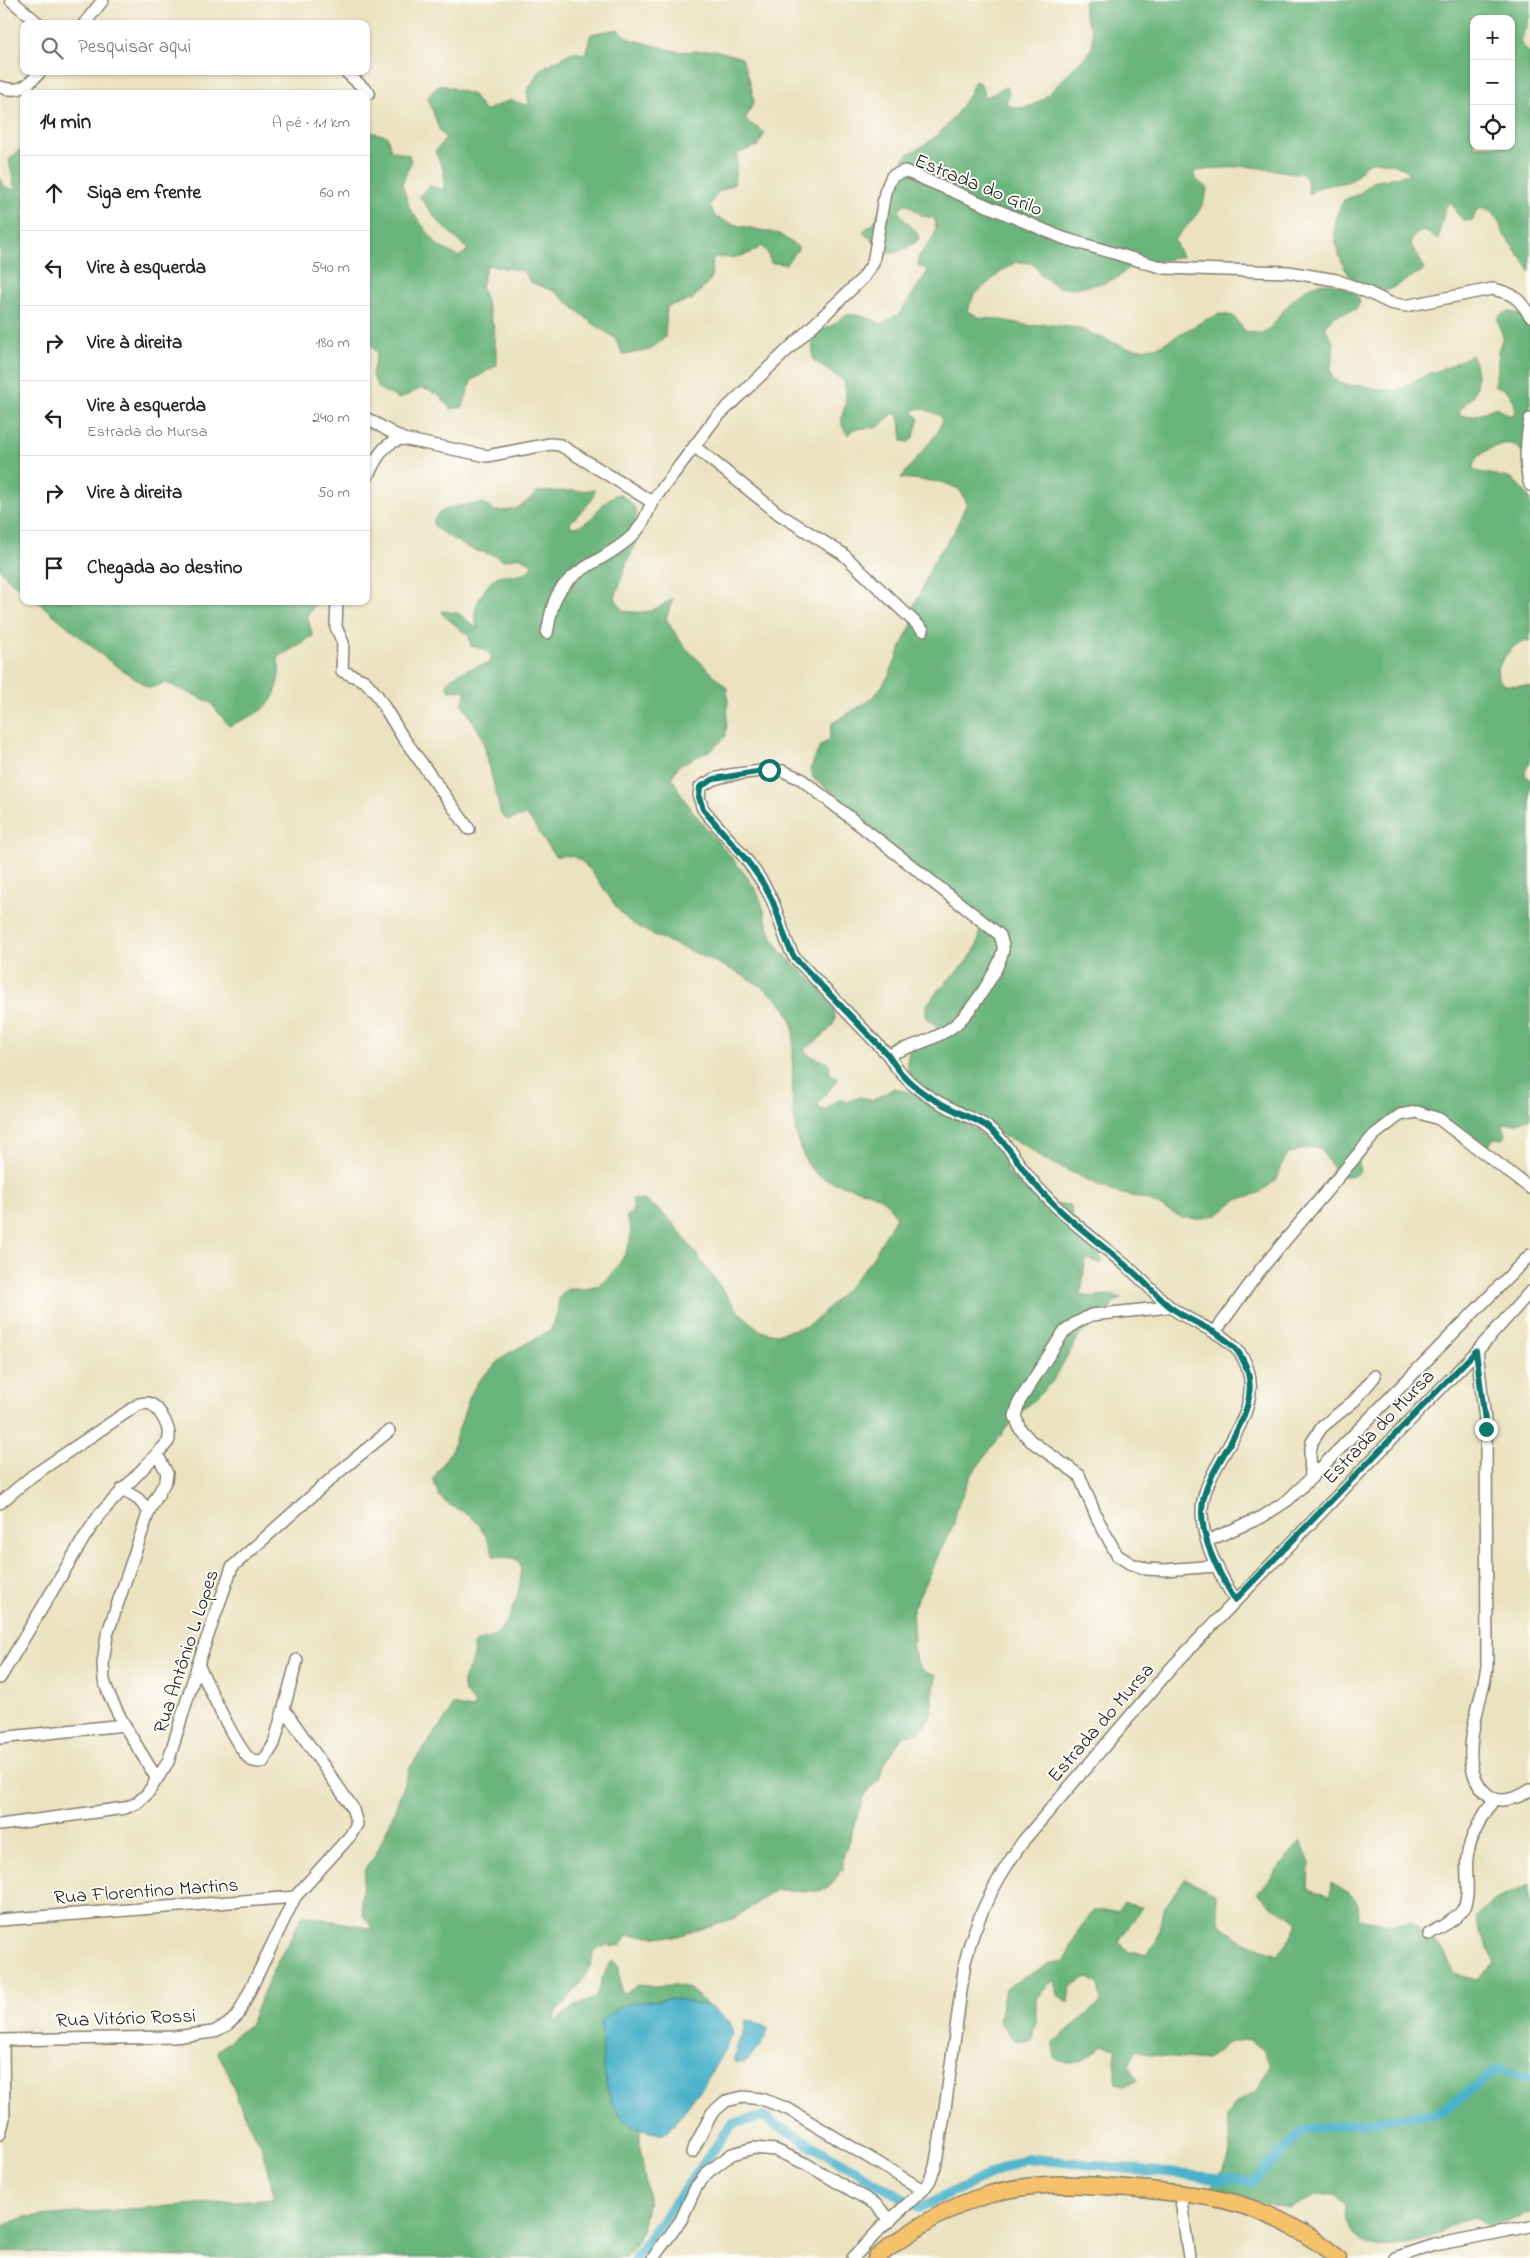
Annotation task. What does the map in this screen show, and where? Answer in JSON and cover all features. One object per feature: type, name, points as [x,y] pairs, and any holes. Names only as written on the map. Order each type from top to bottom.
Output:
[{"type":"main road","points":[[876,2258],[936,2217],[963,2204],[997,2192],[1052,2183],[1180,2193],[1231,2202],[1291,2225],[1319,2242],[1338,2258]]},
{"type":"street","points":[[11,0],[34,20]]},
{"type":"street","points":[[87,20],[103,0]]},
{"type":"street","points":[[0,87],[16,90],[26,87],[37,75]]},
{"type":"street","points":[[350,75],[366,90]]},
{"type":"street","name":"Estrada do Grilo","points":[[547,634],[554,604],[560,590],[578,573],[632,536],[646,517],[652,502],[715,419],[863,278],[873,263],[885,192],[892,176],[906,171],[1063,238],[1164,268],[1288,272],[1336,280],[1390,303],[1405,306],[1492,289],[1506,292],[1521,301],[1530,316]]},
{"type":"street","points":[[1530,419],[1527,460],[1530,486]]},
{"type":"street","points":[[370,420],[403,439],[487,456],[540,445],[560,445],[652,502]]},
{"type":"street","points":[[370,471],[388,444],[395,440],[403,439]]},
{"type":"street","points":[[695,447],[779,514],[843,554],[923,630]]},
{"type":"street","points":[[337,605],[336,627],[343,643],[342,670],[365,681],[377,695],[402,736],[469,829]]},
{"type":"street","points":[[888,1055],[934,1037],[956,1024],[975,1001],[999,964],[1003,948],[1000,935],[991,926],[801,779],[783,771],[769,770],[722,777],[700,787],[699,797],[703,809],[757,875],[770,895],[785,942],[794,957],[888,1055],[900,1074],[930,1099],[989,1128],[1038,1190],[1075,1225],[1130,1269],[1170,1307],[1215,1332],[1242,1357],[1249,1383],[1243,1422],[1206,1487],[1202,1503],[1207,1541],[1216,1566],[1235,1600]]},
{"type":"street","points":[[1215,1332],[1261,1269],[1374,1135],[1400,1115],[1417,1112],[1439,1119],[1530,1188]]},
{"type":"street","points":[[1207,1541],[1262,1518],[1288,1500],[1530,1255]]},
{"type":"street","name":"Estrada do Mursa","points":[[853,2258],[923,2191],[930,2180],[936,2158],[970,1940],[1006,1864],[1024,1840],[1173,1666],[1476,1351],[1530,1292]]},
{"type":"street","points":[[1170,1307],[1091,1315],[1074,1324],[1063,1333],[1019,1402],[1015,1416],[1020,1429],[1031,1441],[1079,1475],[1097,1518],[1117,1555],[1131,1564],[1164,1570],[1216,1566]]},
{"type":"street","points":[[1476,1351],[1486,1429],[1487,1667],[1470,1744],[1472,1773],[1483,1792],[1494,1799],[1518,1798],[1530,1790]]},
{"type":"street","points":[[1310,1478],[1312,1442],[1322,1427],[1355,1400],[1375,1376]]},
{"type":"street","points":[[0,1503],[32,1476],[139,1404],[147,1402],[157,1409],[169,1431],[170,1438],[168,1442],[100,1514],[0,1678]]},
{"type":"street","name":"Rua Antônio L. Lopes","points":[[0,1825],[125,1808],[137,1803],[147,1794],[168,1762],[198,1664],[232,1567],[340,1471],[389,1431]]},
{"type":"street","points":[[157,1454],[167,1473],[166,1480],[149,1511],[104,1648],[104,1681],[124,1725],[157,1779]]},
{"type":"street","points":[[122,1489],[138,1499],[149,1511]]},
{"type":"street","points":[[198,1664],[244,1752],[250,1760],[263,1762],[268,1757],[284,1709],[297,1660]]},
{"type":"street","name":"Rua Vitório Rossi","points":[[1,2040],[174,2037],[213,2032],[227,2025],[238,2015],[295,1897],[350,1836],[357,1824],[352,1806],[284,1709]]},
{"type":"street","points":[[0,1738],[124,1725]]},
{"type":"street","points":[[1429,1934],[1454,1918],[1464,1908],[1466,1896],[1466,1859],[1473,1834],[1494,1799]]},
{"type":"street","name":"Rua Florentino Martins","points":[[0,1920],[295,1897]]},
{"type":"street","points":[[0,2134],[4,2118],[1,2040]]},
{"type":"street","points":[[692,2152],[712,2113],[726,2101],[742,2097],[762,2099],[788,2109],[923,2191]]},
{"type":"street","points":[[653,2258],[681,2220],[696,2187],[708,2172],[732,2154],[754,2148],[775,2150],[806,2164],[875,2204],[891,2220]]},
{"type":"street","points":[[1180,2193],[1189,2258]]},
{"type":"street","points":[[1395,2258],[1435,2246],[1530,2226]]},
{"type":"green space","points":[[1086,0],[1530,0],[1530,16],[1520,42],[1530,54],[1530,272],[1507,239],[1496,216],[1480,208],[1476,211],[1473,220],[1465,221],[1457,214],[1451,201],[1445,208],[1438,240],[1423,231],[1416,234],[1411,240],[1411,245],[1424,267],[1422,271],[1385,291],[1370,291],[1361,287],[1353,280],[1341,260],[1335,239],[1337,214],[1344,200],[1359,194],[1373,182],[1409,174],[1407,170],[1385,162],[1368,163],[1351,180],[1324,186],[1309,194],[1307,179],[1302,174],[1245,166],[1194,171],[1196,179],[1207,187],[1204,202],[1200,209],[1174,240],[1182,257],[1130,266],[1119,277],[1104,283],[1074,288],[1058,287],[1043,277],[1032,263],[1016,262],[1002,271],[974,295],[967,311],[981,318],[997,319],[1030,326],[1045,324],[1077,328],[1127,348],[1143,349],[1159,346],[1205,320],[1220,314],[1233,316],[1245,331],[1262,334],[1271,327],[1295,298],[1309,287],[1324,283],[1333,284],[1353,293],[1360,302],[1356,309],[1335,316],[1326,324],[1326,329],[1334,347],[1331,369],[1333,379],[1348,386],[1362,385],[1376,389],[1397,391],[1430,373],[1446,368],[1471,355],[1476,370],[1475,391],[1463,406],[1459,415],[1473,416],[1497,407],[1510,416],[1514,414],[1513,400],[1508,392],[1494,384],[1498,367],[1498,351],[1503,337],[1497,318],[1509,312],[1530,319],[1530,458],[1514,445],[1503,444],[1484,453],[1475,462],[1473,467],[1476,471],[1513,479],[1530,498],[1530,641],[1524,641],[1514,646],[1497,670],[1498,678],[1505,685],[1530,686],[1530,764],[1526,768],[1525,776],[1530,778],[1530,1118],[1518,1123],[1503,1124],[1505,1136],[1502,1139],[1493,1138],[1489,1147],[1467,1144],[1420,1115],[1384,1122],[1358,1163],[1360,1171],[1353,1176],[1347,1177],[1337,1172],[1320,1148],[1303,1149],[1286,1155],[1277,1179],[1259,1193],[1236,1200],[1219,1214],[1199,1219],[1183,1218],[1148,1200],[1111,1191],[1044,1159],[1023,1144],[952,1115],[995,1145],[1004,1157],[1008,1173],[1024,1187],[1047,1201],[1071,1206],[1075,1223],[1103,1261],[1101,1264],[1089,1259],[1085,1261],[1081,1295],[1091,1297],[1111,1295],[1121,1298],[1112,1304],[1108,1316],[1087,1328],[1079,1336],[1052,1382],[1011,1422],[970,1477],[957,1508],[954,1523],[912,1610],[914,1641],[912,1645],[917,1662],[925,1672],[936,1675],[930,1718],[919,1732],[902,1737],[885,1763],[880,1780],[871,1787],[864,1797],[843,1857],[843,1869],[828,1888],[818,1891],[776,1890],[733,1919],[675,1937],[629,1935],[622,1945],[601,1946],[595,1950],[593,1959],[580,1984],[556,2013],[554,2018],[556,2021],[573,2007],[595,1998],[604,1973],[613,1961],[619,1966],[621,1993],[628,1992],[638,1985],[682,1986],[698,1996],[708,2006],[640,2129],[640,2147],[648,2199],[642,2230],[626,2258],[225,2258],[0,2251],[0,2227],[25,2217],[275,2198],[261,2146],[238,2101],[229,2074],[217,2051],[250,2024],[273,1970],[303,1915],[374,1929],[364,1917],[361,1899],[365,1869],[375,1856],[392,1818],[410,1767],[449,1714],[452,1705],[471,1709],[475,1706],[463,1686],[465,1676],[473,1660],[473,1645],[478,1641],[491,1638],[500,1630],[511,1613],[519,1591],[521,1570],[519,1561],[513,1558],[493,1556],[487,1538],[480,1527],[472,1517],[449,1505],[440,1497],[433,1479],[452,1449],[470,1396],[479,1380],[507,1354],[551,1330],[557,1314],[559,1298],[567,1289],[588,1289],[601,1284],[619,1264],[628,1247],[630,1238],[631,1229],[626,1217],[633,1210],[632,1199],[643,1200],[658,1209],[673,1223],[738,1311],[761,1331],[776,1334],[807,1326],[819,1317],[872,1259],[896,1217],[889,1205],[880,1198],[817,1174],[803,1155],[798,1141],[793,1112],[793,1027],[791,1019],[781,1003],[744,976],[632,923],[616,906],[586,865],[570,856],[555,856],[526,815],[508,820],[501,815],[482,736],[462,704],[467,690],[450,691],[447,686],[453,677],[471,668],[489,663],[492,657],[486,650],[471,646],[469,636],[443,615],[442,611],[458,613],[477,628],[475,614],[477,604],[483,592],[494,578],[503,575],[523,574],[530,569],[532,564],[521,557],[503,560],[494,555],[469,548],[437,529],[433,524],[435,517],[446,509],[484,503],[494,511],[513,509],[527,502],[537,492],[595,490],[592,500],[570,523],[571,527],[585,523],[606,501],[618,494],[631,503],[635,508],[636,518],[629,539],[636,544],[626,564],[615,598],[623,611],[645,612],[655,609],[673,598],[666,619],[683,645],[727,688],[726,736],[713,749],[679,765],[672,777],[689,807],[754,887],[761,902],[770,933],[778,947],[820,989],[833,1008],[835,1018],[831,1027],[804,1050],[808,1055],[829,1063],[830,1074],[838,1079],[819,1102],[818,1108],[825,1110],[840,1099],[847,1102],[860,1097],[873,1100],[894,1088],[928,1099],[911,1078],[908,1067],[909,1051],[937,1031],[937,1027],[926,1017],[926,1006],[971,956],[980,933],[979,923],[851,816],[837,796],[814,779],[810,770],[820,746],[829,740],[832,723],[869,700],[884,683],[912,625],[909,614],[919,596],[933,562],[953,534],[967,503],[959,489],[942,482],[901,478],[938,432],[942,420],[939,415],[921,408],[912,411],[919,419],[914,436],[909,442],[902,441],[900,419],[894,413],[878,427],[853,429],[848,435],[842,425],[842,416],[846,402],[844,381],[814,361],[813,340],[818,330],[835,324],[846,315],[864,317],[881,324],[899,314],[927,273],[926,268],[919,267],[918,257],[929,244],[934,234],[936,224],[934,218],[923,216],[907,204],[902,205],[899,211],[901,215],[918,235],[919,239],[898,252],[884,253],[878,244],[863,233],[864,230],[874,223],[892,182],[904,164],[903,159],[934,138],[948,124],[961,108],[975,81],[981,84],[985,97],[1007,87],[1009,93],[1006,104],[1016,108],[1035,104],[1044,98],[1091,50],[1092,33],[1084,11]]},
{"type":"green space","points":[[618,29],[629,39],[680,52],[715,50],[742,58],[754,101],[745,120],[765,133],[758,146],[738,153],[734,184],[717,193],[710,205],[715,217],[736,225],[779,234],[799,248],[786,264],[771,263],[767,252],[761,246],[745,255],[726,258],[713,257],[711,279],[692,300],[667,306],[665,337],[650,350],[623,355],[615,338],[591,322],[554,291],[530,282],[523,271],[487,265],[481,285],[494,328],[497,365],[471,381],[463,407],[451,409],[439,395],[422,388],[399,399],[378,388],[372,375],[377,353],[370,343],[370,133],[387,136],[391,150],[409,155],[411,162],[402,184],[410,209],[438,246],[459,257],[468,250],[438,221],[419,196],[429,186],[444,190],[444,171],[435,151],[446,139],[439,129],[428,97],[440,84],[473,95],[484,111],[510,100],[529,106],[527,91],[541,69],[572,52],[585,54],[591,34]]},
{"type":"green space","points":[[20,149],[20,588],[7,578],[0,568],[0,177],[3,186],[15,190],[9,160]]},
{"type":"green space","points":[[42,605],[314,605],[307,616],[313,636],[277,658],[279,675],[276,691],[272,699],[254,715],[229,726],[210,702],[166,683],[149,688],[108,660]]},
{"type":"green space","points":[[1301,1841],[1310,1864],[1309,1889],[1330,1897],[1331,1882],[1348,1892],[1357,1901],[1358,1919],[1391,1925],[1410,1922],[1444,1951],[1454,1974],[1478,1980],[1495,1962],[1479,1931],[1475,1918],[1494,1900],[1530,1885],[1530,2213],[1490,2228],[1474,2217],[1454,2224],[1441,2233],[1423,2240],[1407,2244],[1376,2246],[1364,2242],[1354,2234],[1347,2222],[1346,2205],[1334,2194],[1317,2196],[1290,2208],[1210,2187],[1224,2169],[1229,2154],[1230,2138],[1227,2116],[1236,2103],[1256,2092],[1270,2065],[1263,2050],[1249,2039],[1228,2043],[1206,2060],[1151,2055],[1137,2049],[1129,2065],[1138,2081],[1124,2085],[1117,2083],[1114,2060],[1117,2048],[1104,2045],[1081,2061],[1075,2063],[1062,2062],[1055,2058],[1054,2042],[1101,2002],[1098,1984],[1087,1977],[1070,1986],[1068,2003],[1057,1995],[1054,1980],[1036,1998],[1036,2022],[1031,2041],[1014,2040],[999,2021],[1005,1988],[1051,1963],[1064,1961],[1078,1931],[1093,1911],[1117,1911],[1124,1903],[1142,1907],[1119,1941],[1129,1952],[1145,1954],[1156,1943],[1163,1910],[1185,1878],[1215,1894],[1220,1924],[1242,1941],[1278,1954],[1293,1935],[1299,1921],[1268,1903],[1258,1894]]},
{"type":"water","points":[[677,1999],[709,2006],[730,2022],[733,2035],[704,2085],[668,2132],[655,2133],[642,2130],[628,2123],[618,2113],[611,2100],[606,2084],[601,2021],[623,2005]]},
{"type":"water","points":[[746,2020],[754,2021],[769,2029],[759,2049],[744,2063],[734,2062],[735,2052]]},
{"type":"waterway","points":[[635,2258],[733,2123],[763,2117],[919,2208],[1026,2158],[1253,2182],[1303,2130],[1439,2113],[1497,2070],[1530,2078]]},
{"type":"route","points":[[769,770],[714,779],[700,787],[699,797],[703,809],[757,875],[770,895],[785,942],[794,957],[888,1055],[900,1074],[930,1099],[989,1128],[1038,1190],[1075,1225],[1130,1269],[1170,1307],[1215,1332],[1242,1357],[1249,1383],[1243,1422],[1211,1477],[1202,1503],[1207,1541],[1216,1566],[1235,1600],[1476,1351],[1486,1429]]}]
